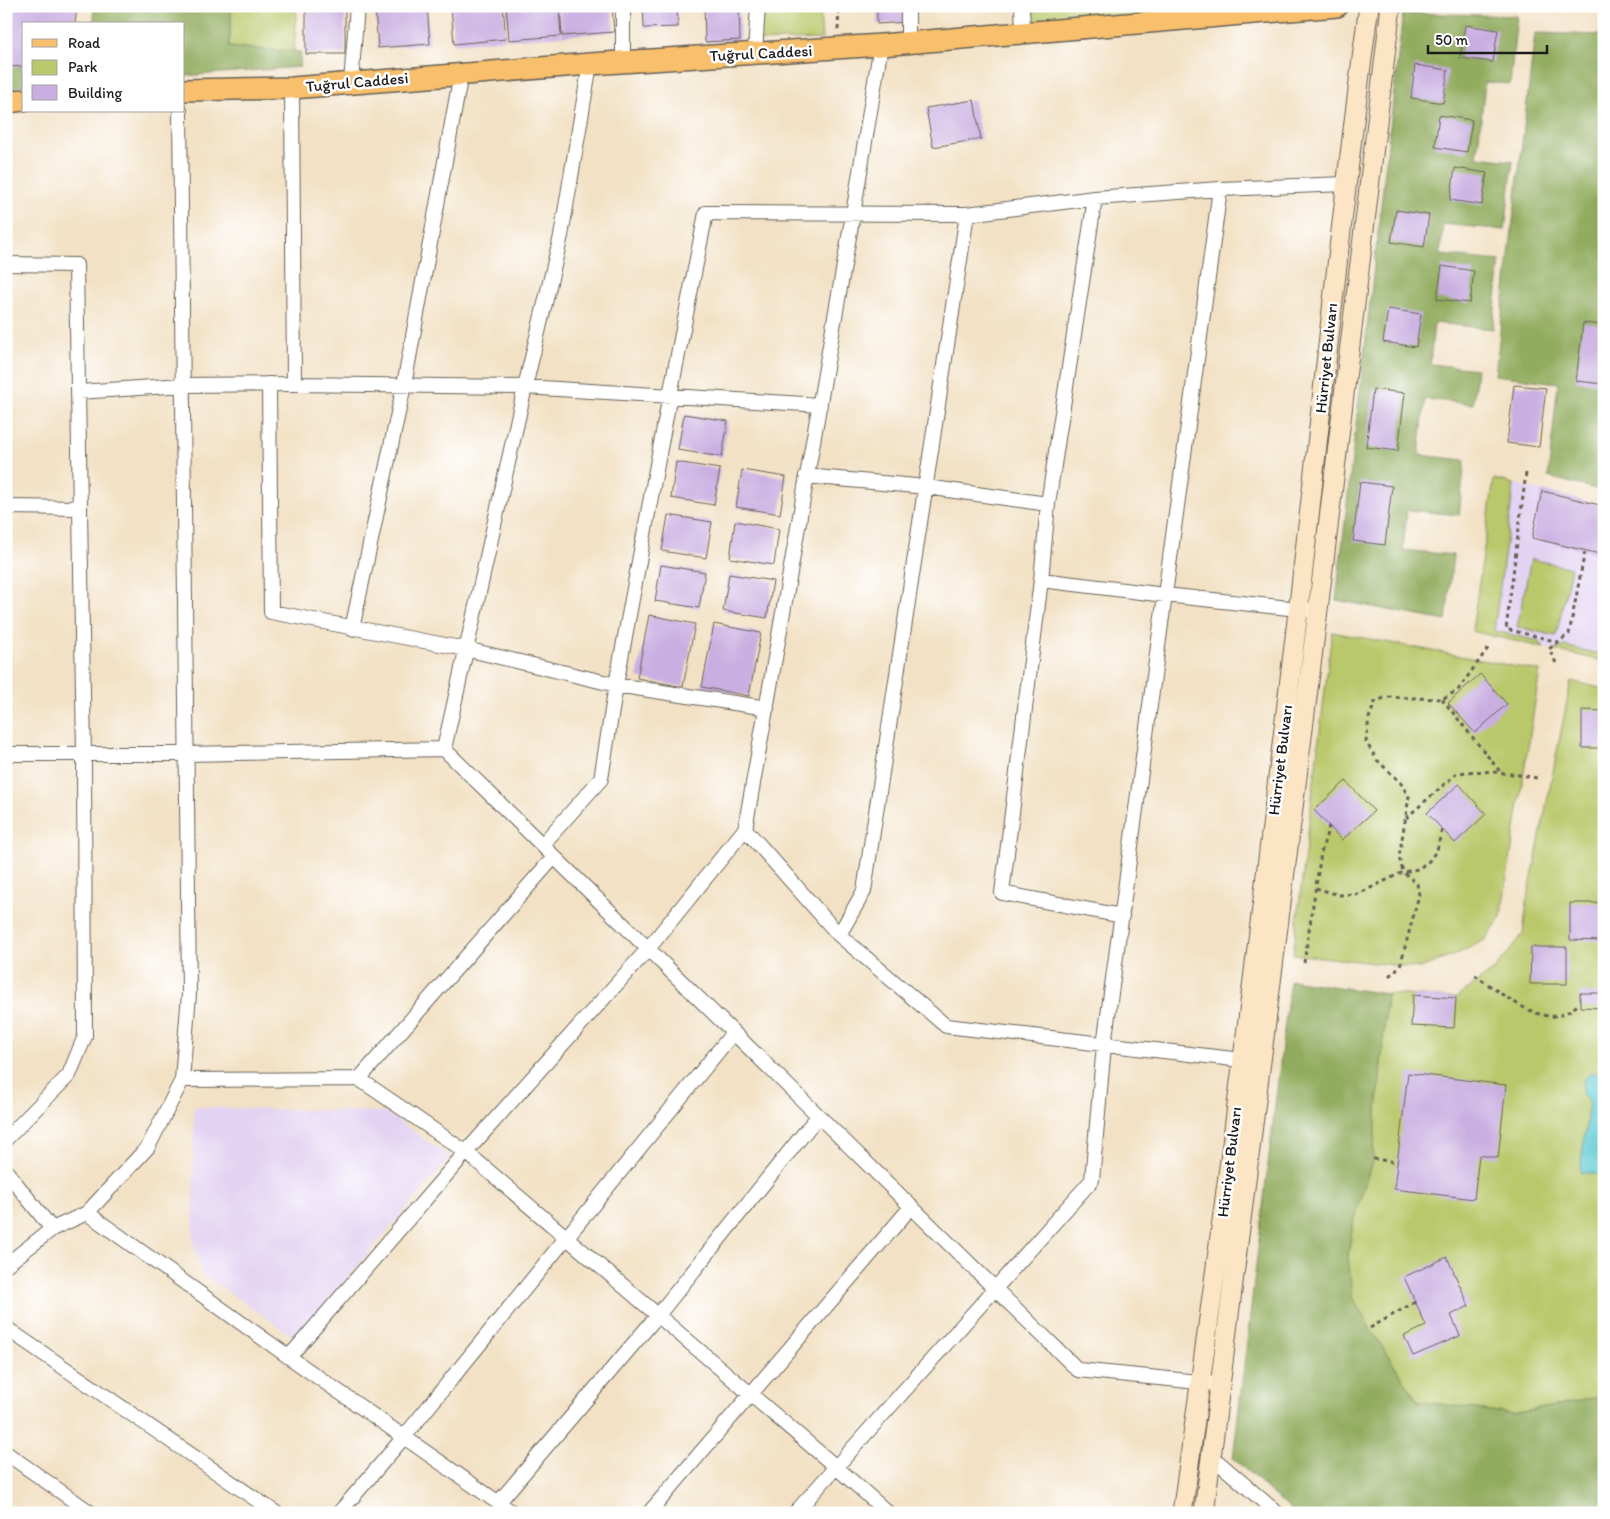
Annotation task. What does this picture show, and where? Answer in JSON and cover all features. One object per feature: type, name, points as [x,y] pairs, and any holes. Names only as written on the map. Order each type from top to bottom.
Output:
[{"type":"main road","name":"Tuğrul Caddesi","points":[[185,90],[292,88],[590,64],[908,43],[1245,10],[1337,6]]},
{"type":"main road","name":"Hürriyet Bulvarı","points":[[1182,1513],[1242,1060],[1298,609],[1345,184],[1370,6]]},
{"type":"main road","name":"Hürriyet Bulvarı","points":[[1204,1513],[1318,610],[1391,6]]},
{"type":"main road","points":[[6,102],[22,100]]},
{"type":"street","points":[[351,83],[357,6]]},
{"type":"street","points":[[622,6],[623,62]]},
{"type":"street","points":[[755,52],[758,6]]},
{"type":"street","points":[[908,6],[908,43]]},
{"type":"street","points":[[1022,6],[1023,33]]},
{"type":"street","points":[[289,1357],[466,1152],[648,950],[745,829],[881,45]]},
{"type":"street","points":[[444,749],[525,387],[561,236],[590,64]]},
{"type":"street","points":[[352,629],[404,385],[461,74]]},
{"type":"street","points":[[292,88],[294,384]]},
{"type":"street","points":[[6,1265],[52,1228],[87,1213],[148,1147],[182,1080],[190,994],[180,112]]},
{"type":"street","points":[[542,846],[601,779],[616,685],[706,214],[967,214],[1095,198],[1220,189],[1345,184]]},
{"type":"street","points":[[795,1513],[1092,1180],[1104,1045],[1220,189]]},
{"type":"street","points":[[1095,198],[1048,504],[1002,893],[1122,916]]},
{"type":"street","points":[[840,935],[864,891],[967,214]]},
{"type":"street","points":[[6,264],[76,265],[84,754],[85,1036],[69,1075],[6,1139]]},
{"type":"street","points":[[79,392],[183,384],[525,387],[820,405]]},
{"type":"street","points":[[269,384],[271,612],[466,650],[616,685],[766,708]]},
{"type":"street","points":[[806,476],[926,487],[1048,504]]},
{"type":"street","points":[[6,507],[80,508]]},
{"type":"street","points":[[1040,580],[1165,595],[1318,610]]},
{"type":"street","points":[[6,754],[187,754],[444,749],[1078,1370],[1200,1383],[1221,1383]]},
{"type":"street","points":[[745,829],[840,935],[946,1026],[1242,1060]]},
{"type":"street","points":[[359,1079],[554,857]]},
{"type":"street","points":[[339,1513],[404,1437],[733,1033]]},
{"type":"street","points":[[182,1080],[359,1079],[466,1152],[888,1513]]},
{"type":"street","points":[[499,1502],[658,1315],[818,1116]]},
{"type":"street","points":[[6,1171],[52,1228]]},
{"type":"street","points":[[649,1513],[911,1207]]},
{"type":"street","points":[[87,1213],[513,1513]]},
{"type":"street","points":[[6,1328],[276,1513]]},
{"type":"street","points":[[6,1454],[91,1513]]},
{"type":"street","points":[[1211,1456],[1277,1513]]},
{"type":"path","points":[[837,48],[839,6]]},
{"type":"path","points":[[1526,473],[1506,629],[1558,642]]},
{"type":"path","points":[[1556,663],[1549,649],[1569,634],[1585,550]]},
{"type":"path","points":[[1389,976],[1400,966],[1419,895],[1417,884],[1403,872],[1399,857],[1409,797],[1400,782],[1377,760],[1366,742],[1369,718],[1375,702],[1386,697],[1442,699],[1458,690],[1488,648]]},
{"type":"path","points":[[1442,699],[1502,774]]},
{"type":"path","points":[[1406,818],[1456,774],[1463,772],[1537,778]]},
{"type":"path","points":[[1304,963],[1321,853],[1329,826]]},
{"type":"path","points":[[1316,888],[1339,895],[1358,894],[1403,872],[1418,869],[1429,861],[1437,850],[1442,829]]},
{"type":"path","points":[[1475,975],[1522,1008],[1543,1014],[1556,1016],[1568,1012],[1580,1003]]},
{"type":"path","points":[[1373,1159],[1397,1162]]},
{"type":"path","points":[[1370,1328],[1415,1302]]},
{"type":"shaded area","points":[[1494,479],[1604,506],[1604,661],[1472,631]]},
{"type":"shaded area","points":[[194,1107],[385,1112],[450,1157],[296,1338],[202,1274],[193,1242]]},
{"type":"green space","points":[[94,6],[232,6],[229,47],[301,52],[300,67],[185,76],[185,22],[94,22]]},
{"type":"green space","points":[[232,6],[297,6],[294,52],[229,47]]},
{"type":"green space","points":[[758,6],[822,6],[820,10],[822,39],[756,41]]},
{"type":"green space","points":[[1022,6],[1245,6],[1023,33]]},
{"type":"green space","points":[[1403,13],[1517,16],[1510,84],[1485,82],[1477,157],[1513,161],[1505,230],[1443,224],[1440,255],[1500,261],[1493,329],[1434,323],[1430,364],[1477,369],[1473,404],[1425,399],[1419,455],[1465,460],[1459,515],[1407,510],[1403,550],[1453,555],[1446,621],[1336,600]]},
{"type":"green space","points":[[1535,33],[1604,35],[1604,491],[1548,477],[1558,383],[1495,375]]},
{"type":"green space","points":[[22,66],[22,86],[6,87],[6,67]]},
{"type":"green space","points":[[1494,479],[1514,484],[1494,631],[1539,641],[1544,648],[1472,631]]},
{"type":"green space","points":[[1531,559],[1571,568],[1556,636],[1517,627]]},
{"type":"green space","points":[[1332,632],[1540,671],[1501,917],[1486,939],[1457,954],[1420,968],[1293,954]]},
{"type":"green space","points":[[1564,646],[1604,655],[1604,661],[1554,650]]},
{"type":"green space","points":[[1571,681],[1604,689],[1604,1396],[1513,1414],[1418,1401],[1352,1297],[1348,1255],[1354,1218],[1373,1159],[1387,994],[1456,998],[1495,969],[1523,934],[1527,902]]},
{"type":"green space","points":[[1290,980],[1387,994],[1373,1159],[1354,1218],[1348,1255],[1352,1297],[1370,1328],[1418,1401],[1513,1414],[1604,1396],[1604,1513],[1294,1513],[1233,1458]]},
{"type":"water","points":[[1591,1073],[1604,1074],[1604,1175],[1580,1172],[1589,1100],[1582,1094],[1584,1079]]},
{"type":"building","points":[[6,6],[77,6],[75,22],[22,22],[22,66],[6,67]]},
{"type":"building","points":[[306,6],[345,6],[345,54],[306,54]]},
{"type":"building","points":[[427,6],[430,44],[378,48],[375,9]]},
{"type":"building","points":[[451,6],[503,6],[506,39],[454,44]]},
{"type":"building","points":[[506,6],[559,6],[561,36],[509,40]]},
{"type":"building","points":[[560,6],[612,6],[614,32],[562,36]]},
{"type":"building","points":[[643,6],[677,6],[678,27],[644,28]]},
{"type":"building","points":[[704,6],[739,6],[740,40],[705,42]]},
{"type":"building","points":[[877,6],[908,6],[908,22],[877,24]]},
{"type":"building","points":[[1465,25],[1498,30],[1493,62],[1460,58]]},
{"type":"building","points":[[1415,65],[1448,70],[1443,103],[1411,98]]},
{"type":"building","points":[[974,100],[981,139],[933,147],[926,108]]},
{"type":"building","points":[[1439,115],[1472,120],[1467,152],[1435,147]]},
{"type":"building","points":[[1455,168],[1487,173],[1482,205],[1450,200]]},
{"type":"building","points":[[1396,210],[1429,215],[1424,247],[1391,242]]},
{"type":"building","points":[[1442,266],[1474,271],[1470,303],[1437,299]]},
{"type":"building","points":[[1388,309],[1421,314],[1416,347],[1383,342]]},
{"type":"building","points":[[1583,323],[1604,325],[1604,384],[1576,381]]},
{"type":"building","points":[[1514,385],[1546,388],[1539,447],[1507,443]]},
{"type":"building","points":[[1373,389],[1405,393],[1398,451],[1366,447]]},
{"type":"building","points":[[684,414],[728,421],[722,457],[678,450]]},
{"type":"building","points":[[676,462],[720,469],[714,505],[671,498]]},
{"type":"building","points":[[742,470],[786,477],[780,514],[736,507]]},
{"type":"building","points":[[1360,482],[1392,486],[1385,545],[1353,541]]},
{"type":"building","points":[[1542,491],[1604,506],[1604,555],[1532,538]]},
{"type":"building","points":[[668,515],[712,522],[706,558],[662,551]]},
{"type":"building","points":[[735,521],[779,529],[774,565],[730,558]]},
{"type":"building","points":[[661,565],[705,572],[699,608],[655,601]]},
{"type":"building","points":[[729,574],[773,581],[767,618],[723,611]]},
{"type":"building","points":[[649,615],[695,624],[683,687],[637,678]]},
{"type":"building","points":[[714,624],[761,633],[749,696],[702,687]]},
{"type":"building","points":[[1480,674],[1507,704],[1475,733],[1448,703]]},
{"type":"building","points":[[1582,710],[1604,711],[1604,748],[1582,748]]},
{"type":"building","points":[[1346,781],[1374,811],[1342,840],[1314,810]]},
{"type":"building","points":[[1459,784],[1486,814],[1455,843],[1427,813]]},
{"type":"building","points":[[1570,903],[1604,903],[1604,941],[1570,940]]},
{"type":"building","points":[[1531,947],[1567,947],[1567,984],[1530,984]]},
{"type":"building","points":[[1580,993],[1604,993],[1604,1008],[1580,1007]]},
{"type":"building","points":[[1413,995],[1456,998],[1454,1028],[1411,1026]]},
{"type":"building","points":[[1408,1073],[1506,1085],[1498,1158],[1479,1155],[1474,1199],[1394,1189]]},
{"type":"building","points":[[1447,1257],[1469,1306],[1451,1315],[1460,1336],[1413,1356],[1404,1336],[1426,1326],[1404,1277]]}]
